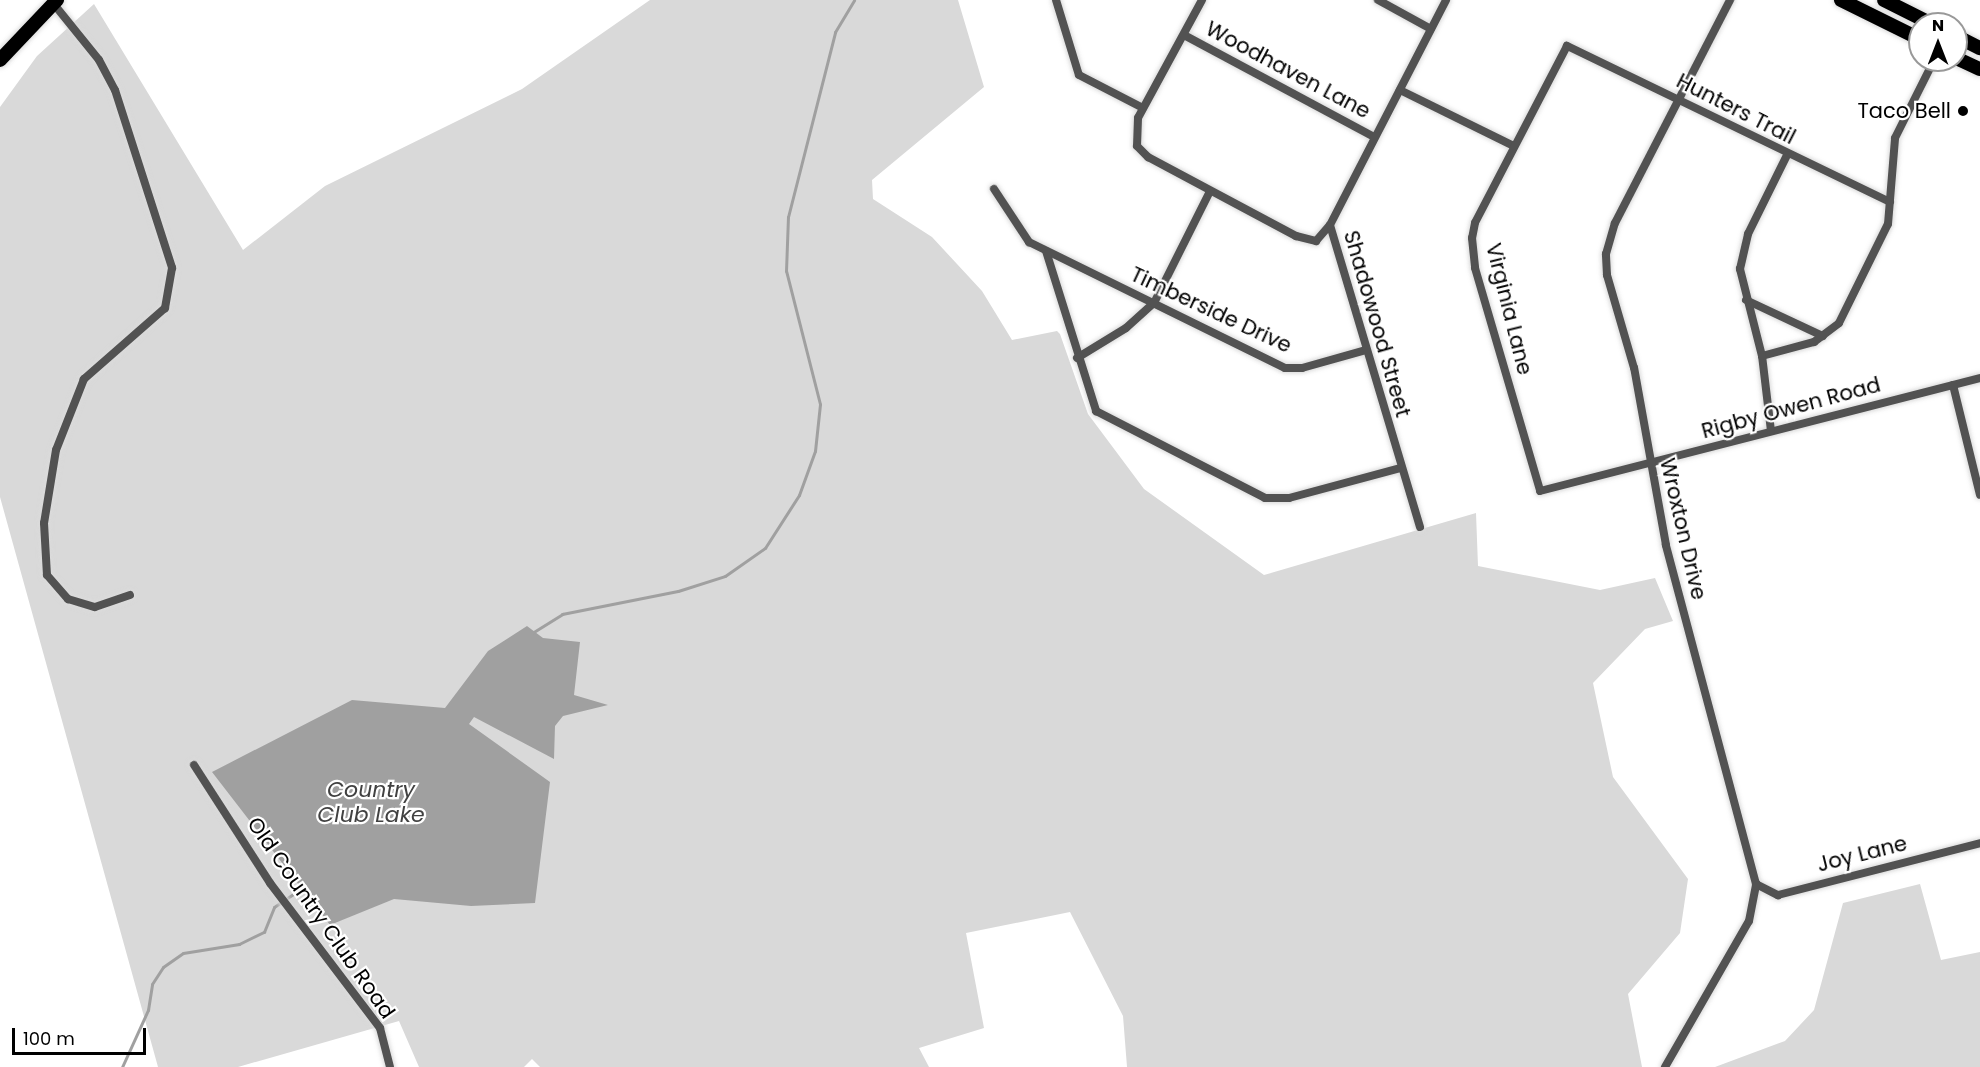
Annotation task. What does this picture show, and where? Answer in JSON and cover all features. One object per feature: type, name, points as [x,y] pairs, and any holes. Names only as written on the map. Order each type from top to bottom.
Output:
[{"type":"main road","points":[[1841,0],[1908,33]]},
{"type":"main road","points":[[1884,0],[1908,12]]},
{"type":"main road","points":[[0,60],[55,2]]},
{"type":"street","points":[[1056,0],[1079,75],[1143,108]]},
{"type":"street","points":[[1202,0],[1143,108],[1137,146],[1148,157],[1306,240],[1316,241],[1330,225]]},
{"type":"street","points":[[1378,0],[1431,29]]},
{"type":"street","name":"Shadowood Street","points":[[1420,527],[1400,468],[1330,225],[1446,0]]},
{"type":"street","name":"Wroxton Drive","points":[[1665,1067],[1749,921],[1756,884],[1648,464],[1634,368],[1607,275],[1606,254],[1615,223],[1730,0]]},
{"type":"street","points":[[55,2],[99,60],[115,90],[172,268],[165,308],[84,379],[56,450],[44,523],[47,575],[68,599],[95,607],[129,595]]},
{"type":"street","name":"Woodhaven Lane","points":[[1184,35],[1374,137]]},
{"type":"street","name":"Hunters Trail","points":[[1567,46],[1787,155],[1890,202]]},
{"type":"street","name":"Virginia Lane","points":[[1540,491],[1472,254],[1475,223],[1567,46]]},
{"type":"street","points":[[1762,356],[1823,336],[1839,323],[1882,238],[1890,202],[1895,138],[1928,72]]},
{"type":"street","points":[[1400,90],[1514,146]]},
{"type":"street","points":[[1771,431],[1762,356],[1740,269],[1743,250],[1787,155]]},
{"type":"street","name":"Timberside Drive","points":[[994,189],[1020,233],[1046,251],[1285,368],[1302,368],[1366,350]]},
{"type":"street","points":[[1077,358],[1117,335],[1154,303],[1210,191]]},
{"type":"street","points":[[1046,251],[1077,358],[1096,411],[1265,498],[1289,498],[1400,468]]},
{"type":"street","points":[[1746,300],[1823,336]]},
{"type":"street","name":"Rigby Owen Road","points":[[1540,491],[1980,378]]},
{"type":"street","points":[[1953,385],[1980,495]]},
{"type":"street","name":"Old Country Club Road","points":[[194,765],[280,896],[380,1028],[390,1067]]},
{"type":"street","name":"Joy Lane","points":[[1756,884],[1778,895],[1980,843]]},
{"type":"shaded area","points":[[650,0],[958,0],[984,87],[872,180],[873,199],[932,237],[982,291],[1012,340],[1057,331],[1088,414],[1144,489],[1264,575],[1476,513],[1478,566],[1600,590],[1655,578],[1673,621],[1645,629],[1593,683],[1613,777],[1688,879],[1680,933],[1628,994],[1642,1067],[1127,1067],[1123,1016],[1070,912],[966,933],[984,1028],[919,1048],[929,1067],[540,1067],[532,1059],[524,1067],[419,1067],[399,1021],[238,1067],[158,1067],[0,497],[0,107],[37,56],[94,4],[243,250],[325,186],[522,89]]},
{"type":"shaded area","points":[[1920,884],[1941,960],[1980,952],[1980,1067],[1715,1067],[1785,1041],[1814,1010],[1843,903]]},
{"type":"water","name":"Country Club Lake","points":[[527,626],[543,638],[580,642],[574,695],[608,705],[563,716],[555,726],[554,759],[474,717],[469,724],[550,782],[535,903],[471,906],[394,899],[330,925],[212,772],[352,700],[445,708],[488,651]]},
{"type":"waterway","points":[[532,633],[562,614],[678,591],[725,576],[765,548],[799,495],[815,451],[820,404],[786,271],[788,217],[835,32],[854,0]]},
{"type":"waterway","points":[[122,1067],[148,1010],[152,984],[163,967],[183,953],[239,944],[264,932],[274,907],[305,886]]},
{"type":"place","name":"Taco Bell","points":[[1963,111]]}]
